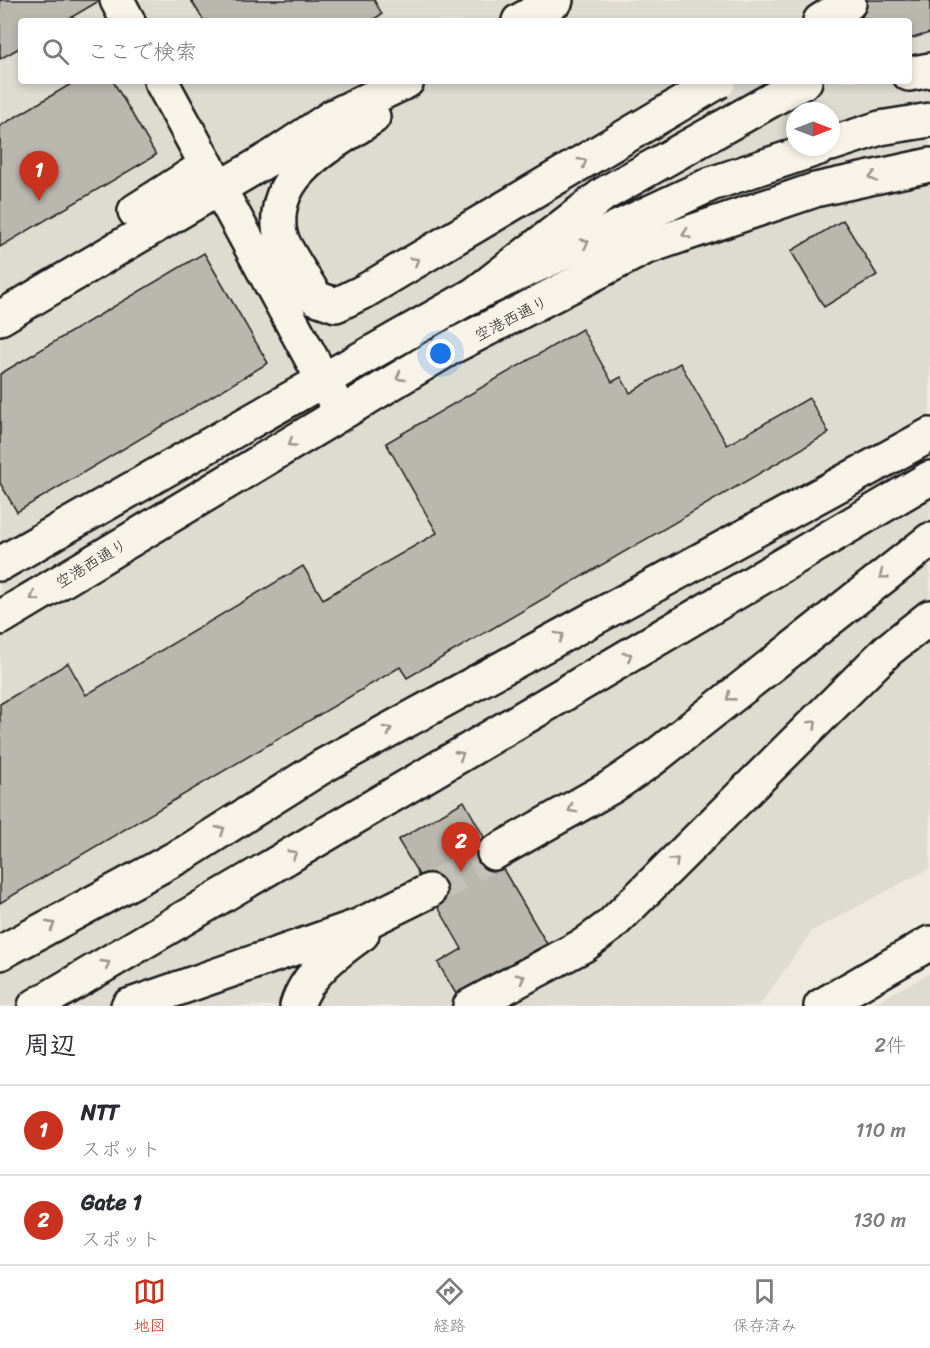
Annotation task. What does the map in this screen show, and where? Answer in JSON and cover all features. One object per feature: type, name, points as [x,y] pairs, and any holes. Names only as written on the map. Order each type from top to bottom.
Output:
[{"type":"main road","points":[[117,0],[126,18]]},
{"type":"main road","points":[[524,18],[556,0]]},
{"type":"main road","points":[[803,0],[816,18]]},
{"type":"main road","points":[[823,18],[849,3]]},
{"type":"main road","points":[[912,73],[930,70]]},
{"type":"main road","points":[[163,84],[341,412]]},
{"type":"main road","points":[[0,293],[213,176],[272,157],[332,117],[401,84]]},
{"type":"main road","points":[[419,84],[298,170],[280,200],[280,236],[316,298],[336,305],[365,291],[714,84]]},
{"type":"main road","points":[[475,294],[604,194],[801,84]]},
{"type":"main road","points":[[840,141],[880,128],[930,120]]},
{"type":"main road","points":[[0,564],[475,294],[711,184],[795,156]]},
{"type":"main road","name":"空港西通り","points":[[0,618],[450,348],[644,248],[815,190],[930,165]]},
{"type":"main road","points":[[0,318],[213,176]]},
{"type":"main road","points":[[0,953],[187,852],[333,760],[930,435]]},
{"type":"main road","points":[[37,1005],[930,478]]},
{"type":"main road","points":[[494,853],[611,787],[651,760],[930,540]]},
{"type":"main road","points":[[470,1006],[584,945],[611,925],[888,650],[930,617]]},
{"type":"main road","points":[[297,1006],[310,979],[330,958],[398,909],[429,891]]},
{"type":"main road","points":[[128,1006],[358,926],[398,909]]},
{"type":"main road","points":[[822,1006],[930,943]]},
{"type":"shaded area","points":[[0,0],[930,0],[930,868],[812,931],[759,1006],[0,1006]]},
{"type":"shaded area","points":[[930,973],[930,1006],[869,1006]]},
{"type":"building","points":[[0,0],[99,1],[70,18],[18,18],[18,49],[0,59]]},
{"type":"building","points":[[191,0],[374,0],[382,14],[376,18],[202,18]]},
{"type":"building","points":[[867,0],[930,0],[930,33],[912,38],[912,18],[862,18]]},
{"type":"building","points":[[71,84],[115,84],[156,155],[0,247],[0,126]]},
{"type":"building","points":[[843,220],[877,275],[824,307],[791,251]]},
{"type":"building","points":[[204,253],[268,363],[17,512],[0,483],[0,374]]},
{"type":"building","points":[[582,329],[612,382],[621,377],[630,393],[680,363],[727,445],[809,398],[829,433],[407,678],[400,667],[0,903],[0,704],[68,663],[86,695],[303,566],[323,599],[437,533],[386,443]]},
{"type":"building","points":[[464,801],[484,837],[478,843],[475,852],[478,863],[484,869],[493,872],[503,869],[547,944],[456,994],[438,963],[462,949],[438,907],[445,901],[448,893],[446,883],[440,876],[431,872],[419,875],[398,840]]},
{"type":"tunnel","points":[[429,891],[494,853]]},
{"type":"place","name":"NTT","points":[[39,201]]},
{"type":"place","name":"Gate 1","points":[[461,872]]}]
